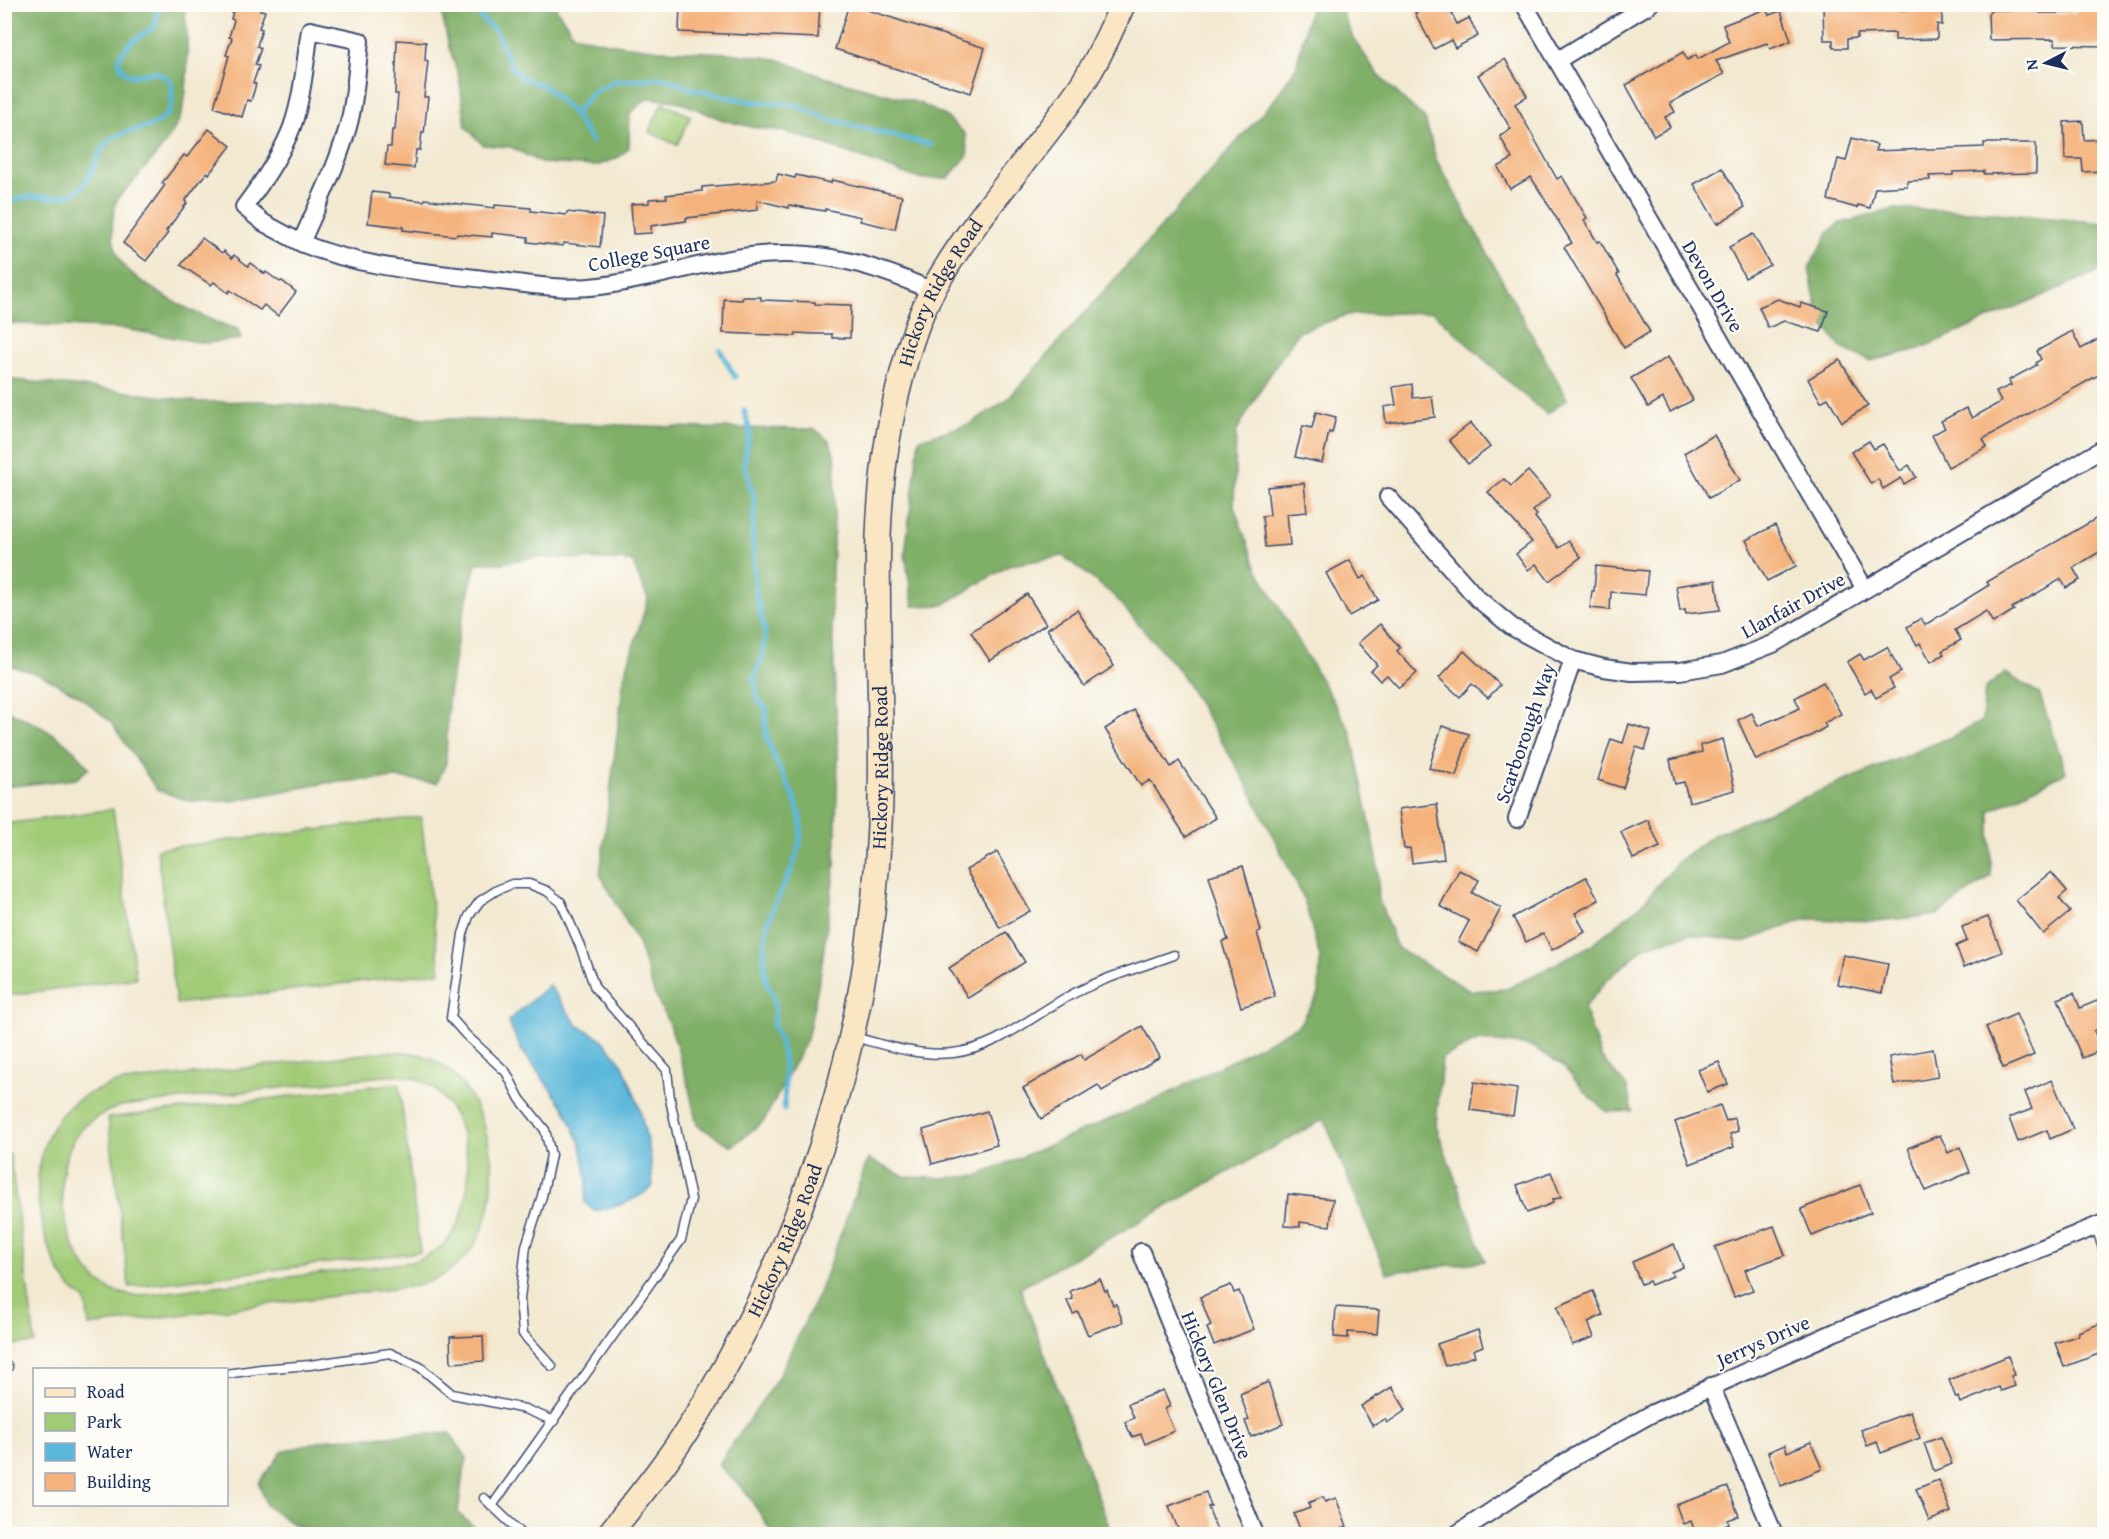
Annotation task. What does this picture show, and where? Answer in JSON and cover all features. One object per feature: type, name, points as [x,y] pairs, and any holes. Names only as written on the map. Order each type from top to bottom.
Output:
[{"type":"street","name":"Hickory Ridge Road","points":[[609,1534],[644,1491],[705,1402],[776,1268],[806,1196],[853,1037],[864,979],[875,895],[881,812],[878,537],[884,458],[909,346],[932,291],[974,226],[1083,84],[1123,4]]},
{"type":"street","name":"Devon Drive","points":[[1524,4],[1865,589]]},
{"type":"street","points":[[1558,60],[1650,4]]},
{"type":"street","name":"College Square","points":[[301,243],[339,153],[349,120],[356,88],[360,41],[310,30],[302,84],[292,126],[278,156],[244,207],[264,223],[301,243],[326,253],[390,268],[573,288],[628,282],[726,259],[782,254],[837,258],[891,272],[932,291]]},
{"type":"street","name":"Llanfair Drive","points":[[1388,496],[1478,598],[1512,627],[1573,660],[1604,668],[1649,673],[1680,671],[1722,664],[1773,644],[2104,448]]},
{"type":"street","name":"Scarborough Way","points":[[1516,819],[1573,660]]},
{"type":"street","name":"Jerrys Drive","points":[[1457,1534],[1593,1446],[1653,1413],[1835,1332],[2100,1225]]},
{"type":"street","name":"Hickory Glen Drive","points":[[1141,1252],[1255,1534]]},
{"type":"street","points":[[1711,1386],[1774,1534]]},
{"type":"lane","points":[[492,1506],[681,1240],[691,1199],[670,1099],[668,1070],[595,988],[561,902],[547,891],[529,884],[512,884],[480,901],[469,916],[463,934],[451,1018],[506,1072],[520,1099],[545,1130],[552,1155],[526,1245],[519,1299],[523,1335],[552,1366]]},
{"type":"lane","points":[[853,1037],[906,1050],[933,1053],[952,1053],[972,1049],[995,1041],[1067,997],[1101,981],[1174,955]]},
{"type":"lane","points":[[2100,1225],[2104,1251]]},
{"type":"lane","points":[[228,1374],[390,1353],[420,1367],[452,1394],[525,1409],[554,1421]]},
{"type":"lane","points":[[484,1498],[522,1534]]},
{"type":"green space","points":[[5,4],[184,5],[187,32],[187,81],[182,111],[174,130],[164,145],[117,200],[112,223],[114,240],[121,262],[130,272],[175,302],[210,319],[238,329],[241,339],[204,343],[125,329],[5,323]]},
{"type":"green space","points":[[440,5],[554,5],[574,35],[608,43],[660,50],[729,53],[777,59],[824,77],[919,103],[945,116],[965,134],[968,155],[948,178],[919,179],[819,142],[782,131],[723,120],[677,101],[648,98],[630,113],[629,148],[619,157],[597,166],[541,163],[511,147],[483,145],[466,127],[459,77],[449,47]]},
{"type":"green space","points":[[1311,5],[1339,5],[1353,38],[1379,76],[1425,119],[1436,159],[1567,399],[1547,414],[1515,388],[1433,312],[1347,315],[1298,332],[1236,432],[1234,507],[1257,569],[1351,732],[1377,858],[1379,900],[1397,948],[1470,991],[1507,989],[1590,946],[1642,904],[1677,862],[1713,835],[1951,737],[1982,721],[1985,688],[2005,673],[2039,693],[2066,772],[1990,811],[1991,876],[1937,915],[1877,921],[1806,919],[1744,942],[1690,934],[1646,946],[1607,980],[1584,1008],[1601,1057],[1627,1087],[1632,1111],[1607,1112],[1586,1093],[1563,1066],[1532,1046],[1479,1040],[1442,1058],[1436,1126],[1485,1261],[1386,1273],[1324,1119],[1020,1288],[1112,1534],[773,1534],[746,1492],[718,1465],[777,1379],[819,1293],[868,1159],[905,1177],[977,1176],[1164,1096],[1299,1025],[1319,994],[1320,958],[1304,899],[1247,784],[1178,669],[1112,594],[1063,556],[1010,565],[943,605],[913,606],[905,554],[919,439],[970,424],[1007,400],[1275,99],[1296,67]]},
{"type":"green space","points":[[662,103],[691,116],[677,145],[649,132]]},
{"type":"green space","points":[[1895,209],[1975,211],[2104,223],[2104,269],[1919,349],[1871,361],[1841,348],[1819,319],[1809,268],[1829,232],[1838,224]]},
{"type":"green space","points":[[5,379],[200,402],[262,401],[423,418],[705,428],[815,429],[830,442],[836,460],[831,602],[838,756],[835,865],[821,971],[807,1039],[764,1121],[732,1146],[697,1125],[688,1084],[671,1028],[654,993],[638,943],[600,874],[624,677],[648,599],[632,561],[536,557],[501,563],[476,563],[458,636],[448,702],[446,763],[437,783],[397,778],[326,783],[233,801],[190,801],[157,790],[111,722],[78,695],[41,675],[5,664]]},
{"type":"green space","points":[[4,707],[62,740],[81,757],[89,768],[76,779],[5,787]]},
{"type":"green space","points":[[113,809],[136,978],[5,996],[5,824]]},
{"type":"green space","points":[[421,817],[440,972],[176,1004],[157,849]]},
{"type":"green space","points":[[382,1052],[423,1055],[436,1061],[457,1078],[473,1102],[485,1129],[491,1159],[492,1189],[486,1218],[475,1244],[457,1265],[443,1275],[416,1286],[89,1326],[86,1301],[69,1286],[48,1244],[41,1219],[38,1194],[39,1169],[44,1146],[54,1124],[75,1102],[115,1083]],"holes":[[[383,1076],[404,1076],[424,1082],[441,1095],[454,1114],[463,1136],[468,1184],[464,1207],[456,1228],[443,1245],[432,1253],[411,1262],[135,1296],[109,1289],[94,1277],[81,1261],[65,1219],[62,1196],[63,1174],[67,1153],[76,1136],[96,1118],[121,1106]]]},
{"type":"green space","points":[[399,1083],[420,1252],[129,1287],[108,1118]]},
{"type":"green space","points":[[10,1154],[35,1343],[5,1346],[4,1155]]},
{"type":"green space","points":[[450,1433],[467,1458],[458,1513],[482,1534],[321,1534],[294,1525],[266,1505],[259,1483],[282,1452],[329,1439]]},
{"type":"water","points":[[549,985],[577,1025],[602,1039],[623,1065],[639,1106],[650,1153],[653,1186],[633,1200],[618,1206],[594,1211],[585,1203],[587,1180],[581,1145],[565,1109],[521,1049],[508,1021]]},
{"type":"building","points":[[235,4],[261,4],[260,10],[265,11],[259,28],[262,29],[257,46],[261,48],[255,65],[259,66],[253,83],[256,84],[251,101],[247,100],[242,117],[214,107],[229,56],[226,55],[232,38],[229,37],[234,20],[231,19]]},
{"type":"building","points":[[680,4],[820,4],[818,38],[679,32]]},
{"type":"building","points":[[849,4],[985,48],[971,93],[835,49]]},
{"type":"building","points":[[1431,4],[1447,4],[1457,24],[1469,18],[1478,36],[1455,48],[1451,40],[1434,49],[1415,13]]},
{"type":"building","points":[[1855,4],[1875,4],[1875,10],[1906,10],[1905,5],[1942,5],[1942,25],[1937,24],[1937,39],[1895,40],[1895,33],[1857,34],[1857,38],[1847,39],[1847,48],[1833,48],[1833,40],[1824,40],[1823,7],[1855,6]]},
{"type":"building","points":[[2022,4],[2040,4],[2040,13],[2076,13],[2076,7],[2083,7],[2083,4],[2102,4],[2102,46],[2055,45],[2055,39],[1989,40],[1988,14],[1992,10],[2022,10]]},
{"type":"building","points":[[1766,9],[1769,15],[1781,11],[1791,41],[1770,49],[1767,43],[1716,61],[1724,74],[1670,103],[1675,112],[1665,117],[1670,127],[1654,136],[1626,85],[1683,52],[1687,60],[1696,55],[1698,59],[1729,42],[1723,25]]},
{"type":"building","points":[[397,40],[426,42],[425,60],[428,61],[424,97],[428,97],[424,133],[422,132],[420,150],[416,150],[414,168],[385,165],[387,147],[391,147],[392,130],[395,130],[398,94],[395,94]]},
{"type":"building","points":[[1505,59],[1527,96],[1515,104],[1557,179],[1562,176],[1587,218],[1584,220],[1597,242],[1600,241],[1650,332],[1624,348],[1564,247],[1572,243],[1531,177],[1510,189],[1498,167],[1512,159],[1500,136],[1511,129],[1478,75]]},
{"type":"building","points":[[2083,121],[2084,140],[2104,139],[2104,171],[2083,172],[2082,159],[2065,159],[2064,122]]},
{"type":"building","points":[[209,129],[231,146],[185,201],[187,203],[166,231],[168,233],[146,261],[123,243],[165,185],[162,183]]},
{"type":"building","points":[[1852,138],[1877,145],[1875,151],[1984,147],[1984,143],[2036,143],[2036,173],[1984,174],[1984,171],[1953,172],[1953,175],[1929,176],[1930,180],[1907,181],[1907,186],[1875,188],[1870,208],[1858,205],[1857,208],[1828,200],[1838,159],[1846,161]]},
{"type":"building","points":[[1722,168],[1745,207],[1717,224],[1694,184]]},
{"type":"building","points":[[778,174],[795,178],[796,175],[831,183],[832,180],[902,196],[895,229],[860,221],[861,217],[825,209],[825,211],[789,205],[789,208],[757,200],[758,210],[686,218],[686,221],[651,226],[651,233],[633,234],[631,204],[649,203],[649,199],[667,198],[666,195],[702,191],[702,187],[776,181]]},
{"type":"building","points":[[372,192],[389,194],[389,197],[424,201],[425,199],[495,208],[495,205],[531,208],[531,211],[566,215],[567,212],[603,216],[600,247],[528,242],[528,237],[492,233],[492,237],[457,234],[456,236],[403,230],[403,227],[368,223]]},
{"type":"building","points":[[1753,234],[1770,265],[1745,278],[1729,247]]},
{"type":"building","points":[[202,238],[222,253],[224,251],[232,258],[234,255],[248,266],[250,263],[265,274],[266,272],[280,282],[282,281],[296,292],[278,316],[264,305],[260,310],[230,290],[228,293],[214,282],[211,285],[181,265]]},
{"type":"building","points":[[743,297],[851,305],[850,338],[832,338],[832,334],[796,333],[796,336],[723,333],[724,299],[742,300]]},
{"type":"building","points":[[1778,299],[1800,307],[1801,303],[1828,311],[1821,332],[1784,321],[1768,328],[1759,307]]},
{"type":"building","points":[[2072,331],[2081,349],[2104,336],[2104,372],[1983,439],[1987,447],[1948,467],[1932,435],[1945,428],[1941,421],[1966,408],[1972,418],[2001,402],[1996,392],[2011,385],[2009,380],[2037,365],[2036,363],[2041,359],[2037,351]]},
{"type":"building","points":[[1668,357],[1693,400],[1670,412],[1663,398],[1648,407],[1631,378]]},
{"type":"building","points":[[1840,360],[1868,406],[1842,422],[1828,398],[1821,402],[1808,379]]},
{"type":"building","points":[[1412,384],[1413,398],[1432,396],[1435,417],[1386,423],[1384,407],[1396,405],[1393,387]]},
{"type":"building","points":[[1316,412],[1336,417],[1332,433],[1329,432],[1322,463],[1295,457],[1303,426],[1312,428]]},
{"type":"building","points":[[1471,423],[1490,447],[1468,464],[1449,440]]},
{"type":"building","points":[[1714,435],[1740,480],[1709,498],[1684,453]]},
{"type":"building","points":[[1869,441],[1874,449],[1883,444],[1900,471],[1909,465],[1916,477],[1904,484],[1901,478],[1883,489],[1878,479],[1871,484],[1851,452]]},
{"type":"building","points":[[1528,471],[1550,496],[1533,511],[1537,515],[1535,517],[1559,548],[1569,541],[1581,557],[1549,581],[1536,564],[1528,570],[1516,554],[1532,542],[1488,492],[1504,479],[1511,486]]},
{"type":"building","points":[[1304,483],[1307,512],[1287,514],[1290,545],[1265,547],[1262,516],[1270,515],[1267,487]]},
{"type":"building","points":[[2104,514],[2104,549],[2073,568],[2080,580],[2066,588],[2061,579],[2012,608],[2014,610],[1993,623],[1986,611],[1955,630],[1961,640],[1942,651],[1944,654],[1931,662],[1920,643],[1917,645],[1907,627],[1921,618],[1925,625],[1989,585],[1987,582]]},
{"type":"building","points":[[1775,525],[1796,566],[1767,581],[1746,540]]},
{"type":"building","points":[[1350,560],[1360,579],[1365,576],[1378,600],[1349,616],[1326,573]]},
{"type":"building","points":[[1596,566],[1648,571],[1645,595],[1611,592],[1610,610],[1590,608]]},
{"type":"building","points":[[1716,580],[1720,610],[1686,614],[1685,610],[1680,611],[1676,586]]},
{"type":"building","points":[[1027,594],[1046,624],[990,661],[971,632]]},
{"type":"building","points":[[1077,610],[1114,666],[1084,686],[1047,629]]},
{"type":"building","points":[[1380,624],[1400,648],[1397,651],[1417,673],[1399,688],[1387,675],[1380,681],[1371,671],[1377,665],[1358,643]]},
{"type":"building","points":[[1887,647],[1901,672],[1889,679],[1894,688],[1876,698],[1871,689],[1865,693],[1847,662],[1860,654],[1864,660]]},
{"type":"building","points":[[1464,651],[1500,685],[1488,698],[1472,684],[1460,697],[1439,678]]},
{"type":"building","points":[[1823,682],[1841,714],[1824,723],[1826,727],[1809,737],[1756,760],[1738,720],[1752,713],[1758,726],[1800,708],[1795,698]]},
{"type":"building","points":[[1134,710],[1171,767],[1179,761],[1216,818],[1186,837],[1150,780],[1141,786],[1105,729]]},
{"type":"building","points":[[1629,724],[1651,731],[1645,750],[1636,747],[1623,788],[1598,780],[1611,739],[1623,743]]},
{"type":"building","points":[[1442,726],[1469,734],[1456,776],[1429,768]]},
{"type":"building","points":[[1723,739],[1735,790],[1689,802],[1684,782],[1675,784],[1670,760],[1702,752],[1701,745]]},
{"type":"building","points":[[1437,804],[1444,859],[1412,863],[1410,848],[1404,849],[1399,809]]},
{"type":"building","points":[[1648,820],[1660,847],[1633,859],[1621,832]]},
{"type":"building","points":[[997,852],[1030,911],[1000,928],[966,870]]},
{"type":"building","points":[[1243,866],[1261,931],[1257,932],[1275,997],[1241,1007],[1222,942],[1228,940],[1209,876]]},
{"type":"building","points":[[1459,870],[1479,880],[1472,893],[1501,908],[1478,952],[1458,942],[1469,921],[1440,906]]},
{"type":"building","points":[[2051,872],[2067,891],[2059,898],[2070,912],[2043,934],[2016,900]]},
{"type":"building","points":[[1586,877],[1599,900],[1575,913],[1585,932],[1552,950],[1543,933],[1526,942],[1513,917]]},
{"type":"building","points":[[1988,917],[2002,952],[1964,967],[1956,946],[1967,941],[1962,927]]},
{"type":"building","points":[[1006,932],[1025,962],[968,998],[949,968]]},
{"type":"building","points":[[1843,955],[1888,964],[1882,993],[1837,984]]},
{"type":"building","points":[[2074,993],[2080,1008],[2104,998],[2104,1026],[2094,1031],[2102,1050],[2082,1058],[2058,999]]},
{"type":"building","points":[[2016,1014],[2034,1055],[2003,1068],[1986,1027]]},
{"type":"building","points":[[1142,1026],[1160,1057],[1102,1091],[1098,1085],[1041,1119],[1023,1088],[1081,1054],[1084,1060]]},
{"type":"building","points":[[1933,1049],[1938,1077],[1894,1085],[1889,1057]]},
{"type":"building","points":[[1719,1062],[1728,1084],[1707,1092],[1698,1070]]},
{"type":"building","points":[[2052,1080],[2073,1129],[2050,1139],[2047,1130],[2018,1142],[2009,1118],[2032,1109],[2025,1092]]},
{"type":"building","points":[[1474,1082],[1517,1089],[1513,1116],[1470,1110]]},
{"type":"building","points":[[1720,1105],[1726,1121],[1734,1118],[1738,1131],[1730,1134],[1734,1147],[1690,1164],[1675,1122]]},
{"type":"building","points":[[987,1111],[997,1145],[932,1164],[923,1130]]},
{"type":"building","points":[[1940,1135],[1948,1153],[1960,1147],[1970,1172],[1926,1191],[1908,1148]]},
{"type":"building","points":[[1551,1172],[1561,1197],[1552,1200],[1553,1203],[1527,1213],[1517,1185]]},
{"type":"building","points":[[1860,1185],[1871,1212],[1812,1236],[1801,1209]]},
{"type":"building","points":[[1288,1194],[1333,1199],[1330,1226],[1300,1222],[1300,1227],[1285,1226]]},
{"type":"building","points":[[1774,1226],[1785,1255],[1745,1270],[1753,1290],[1734,1297],[1715,1247]]},
{"type":"building","points":[[1674,1244],[1683,1267],[1671,1272],[1673,1276],[1651,1285],[1649,1281],[1641,1284],[1632,1262]]},
{"type":"building","points":[[1100,1279],[1113,1305],[1116,1304],[1123,1322],[1088,1335],[1078,1312],[1073,1314],[1067,1301],[1073,1299],[1070,1291]]},
{"type":"building","points":[[1231,1285],[1234,1293],[1239,1291],[1254,1329],[1214,1345],[1207,1328],[1211,1326],[1200,1297]]},
{"type":"building","points":[[1593,1291],[1603,1315],[1588,1322],[1594,1337],[1572,1345],[1557,1307]]},
{"type":"building","points":[[1336,1307],[1379,1310],[1377,1334],[1348,1332],[1348,1338],[1334,1337]]},
{"type":"building","points":[[2104,1322],[2104,1352],[2064,1367],[2055,1343],[2079,1335],[2078,1332]]},
{"type":"building","points":[[1478,1330],[1483,1346],[1473,1350],[1475,1356],[1445,1366],[1437,1344]]},
{"type":"building","points":[[483,1336],[484,1361],[451,1363],[450,1337]]},
{"type":"building","points":[[2008,1356],[2015,1375],[2011,1376],[2015,1386],[2001,1391],[1999,1387],[1960,1403],[1949,1380]]},
{"type":"building","points":[[1268,1382],[1283,1424],[1251,1437],[1245,1421],[1249,1420],[1240,1394]]},
{"type":"building","points":[[1392,1387],[1406,1410],[1387,1423],[1385,1419],[1373,1426],[1361,1406]]},
{"type":"building","points":[[1163,1390],[1170,1406],[1165,1409],[1174,1431],[1145,1444],[1141,1434],[1132,1437],[1125,1422],[1134,1418],[1128,1404]]},
{"type":"building","points":[[1910,1412],[1920,1438],[1881,1453],[1877,1442],[1867,1446],[1861,1430]]},
{"type":"building","points":[[1941,1437],[1952,1464],[1934,1471],[1924,1443]]},
{"type":"building","points":[[1811,1442],[1822,1469],[1781,1486],[1768,1452],[1785,1445],[1787,1452]]},
{"type":"building","points":[[1938,1480],[1951,1512],[1929,1521],[1916,1489]]},
{"type":"building","points":[[1728,1487],[1739,1516],[1728,1520],[1729,1524],[1702,1534],[1696,1534],[1691,1521],[1683,1524],[1676,1505]]},
{"type":"building","points":[[1206,1492],[1211,1506],[1208,1507],[1217,1530],[1207,1534],[1180,1534],[1169,1506]]},
{"type":"building","points":[[1323,1497],[1325,1502],[1336,1498],[1347,1527],[1327,1534],[1302,1534],[1294,1514],[1310,1508],[1308,1503]]},
{"type":"waterway","points":[[4,211],[9,201],[73,193],[86,181],[106,143],[120,135],[156,123],[168,113],[172,102],[171,81],[156,73],[132,76],[119,63],[120,56],[125,49],[155,26],[158,9],[156,4]]},
{"type":"waterway","points":[[470,4],[496,31],[511,67],[524,79],[544,86],[559,99],[574,114],[592,142]]},
{"type":"waterway","points":[[574,114],[593,92],[615,81],[665,78],[689,88],[727,97],[754,102],[795,105],[827,119],[931,145]]},
{"type":"waterway","points":[[720,350],[735,377]]},
{"type":"waterway","points":[[744,410],[750,431],[744,464],[755,501],[752,536],[756,594],[765,632],[762,657],[754,679],[758,700],[767,710],[765,725],[768,741],[795,799],[801,829],[795,859],[767,926],[765,946],[766,981],[774,998],[774,1027],[783,1059],[784,1110]]}]
